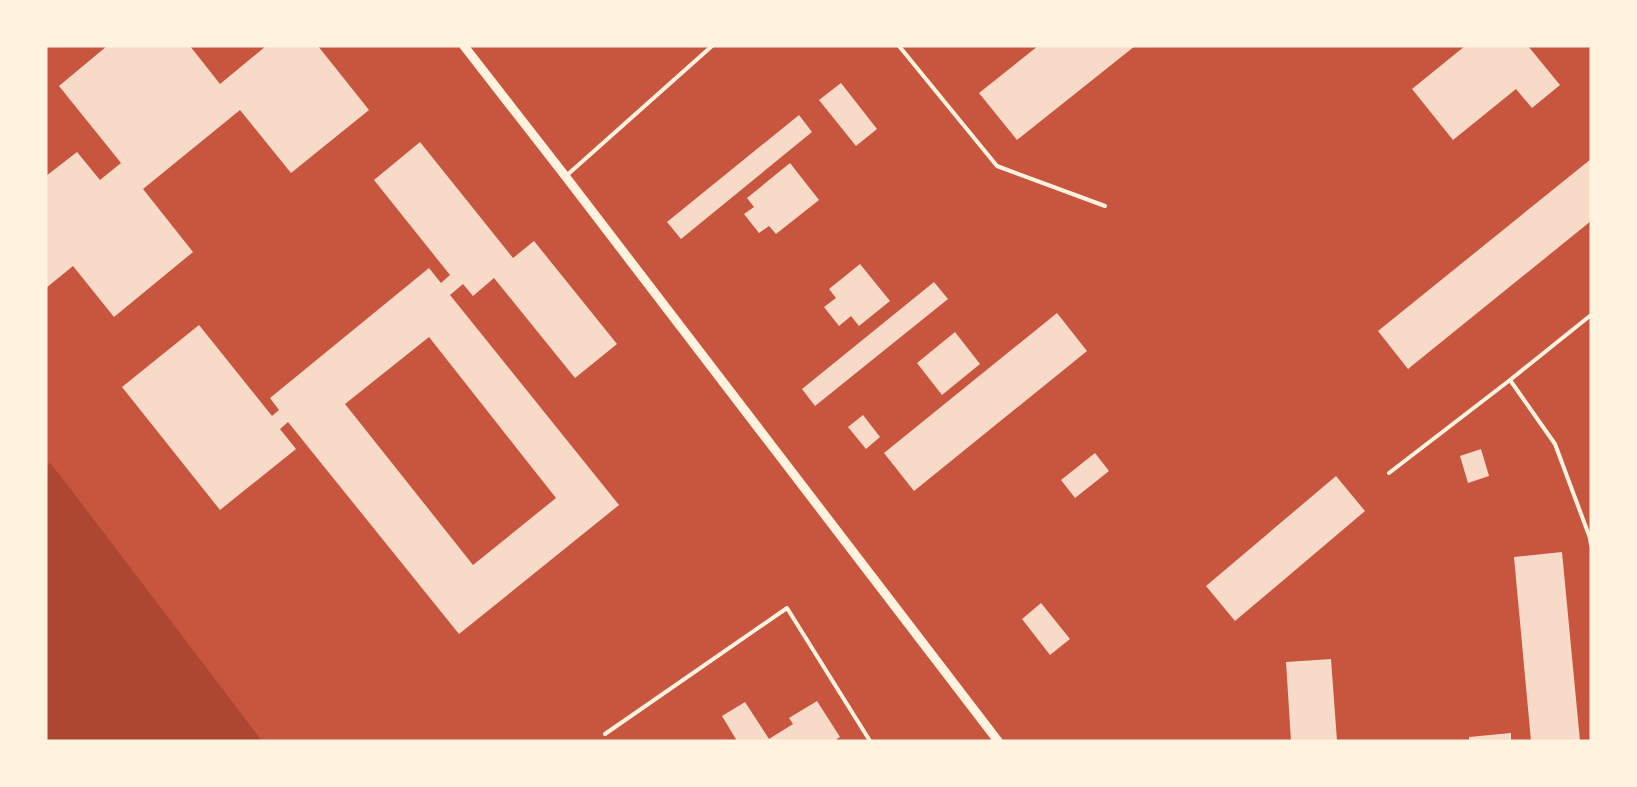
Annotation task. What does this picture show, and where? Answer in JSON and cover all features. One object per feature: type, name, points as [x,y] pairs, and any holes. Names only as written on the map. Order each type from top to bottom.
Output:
[{"type":"street","points":[[464,46],[998,741]]},
{"type":"lane","points":[[566,177],[712,46]]},
{"type":"lane","points":[[899,46],[997,166],[1105,206]]},
{"type":"lane","points":[[1389,473],[1591,315]]},
{"type":"lane","points":[[1510,380],[1555,444],[1591,545]]},
{"type":"lane","points":[[605,734],[787,608],[870,741]]},
{"type":"shaded area","points":[[50,463],[262,741],[46,741],[46,465]]},
{"type":"building","points":[[107,46],[190,46],[220,84],[266,46],[318,46],[369,110],[291,173],[240,110],[143,189],[193,252],[114,317],[73,266],[46,288],[46,176],[77,152],[100,180],[121,163],[59,86]]},
{"type":"building","points":[[1038,46],[1135,46],[1017,140],[979,93]]},
{"type":"building","points":[[1465,46],[1528,46],[1560,85],[1532,108],[1516,89],[1453,140],[1412,89]]},
{"type":"building","points":[[841,83],[877,129],[856,146],[819,100]]},
{"type":"building","points":[[799,115],[812,132],[681,239],[667,222]]},
{"type":"building","points":[[420,142],[513,258],[534,241],[617,344],[575,378],[494,278],[473,296],[463,284],[450,295],[619,505],[459,634],[288,422],[280,429],[296,449],[220,510],[122,387],[199,325],[272,416],[279,410],[270,398],[429,268],[441,283],[450,275],[374,180]],"holes":[[[429,337],[556,498],[473,565],[345,404]]]},
{"type":"building","points":[[1591,159],[1591,221],[1408,369],[1378,331]]},
{"type":"building","points":[[790,163],[819,200],[776,234],[769,226],[759,233],[744,214],[754,207],[747,198]]},
{"type":"building","points":[[860,264],[890,301],[859,326],[851,316],[839,326],[824,307],[836,298],[829,289]]},
{"type":"building","points":[[934,282],[948,299],[815,406],[802,389]]},
{"type":"building","points":[[1057,313],[1087,351],[914,491],[884,453]]},
{"type":"building","points":[[955,332],[980,364],[942,395],[917,363]]},
{"type":"building","points":[[863,415],[880,437],[866,449],[848,427]]},
{"type":"building","points":[[1481,449],[1489,476],[1468,483],[1460,456]]},
{"type":"building","points":[[1095,453],[1109,471],[1075,498],[1061,480]]},
{"type":"building","points":[[1336,476],[1365,511],[1235,621],[1206,586]]},
{"type":"building","points":[[1562,552],[1580,741],[1531,741],[1514,557]]},
{"type":"building","points":[[1041,603],[1070,639],[1050,655],[1022,619]]},
{"type":"building","points":[[1331,659],[1337,741],[1291,741],[1286,662]]},
{"type":"building","points":[[817,701],[840,737],[834,741],[737,741],[722,716],[745,702],[769,739],[793,724],[789,718]]},
{"type":"building","points":[[1511,733],[1511,741],[1469,741],[1469,737]]}]
